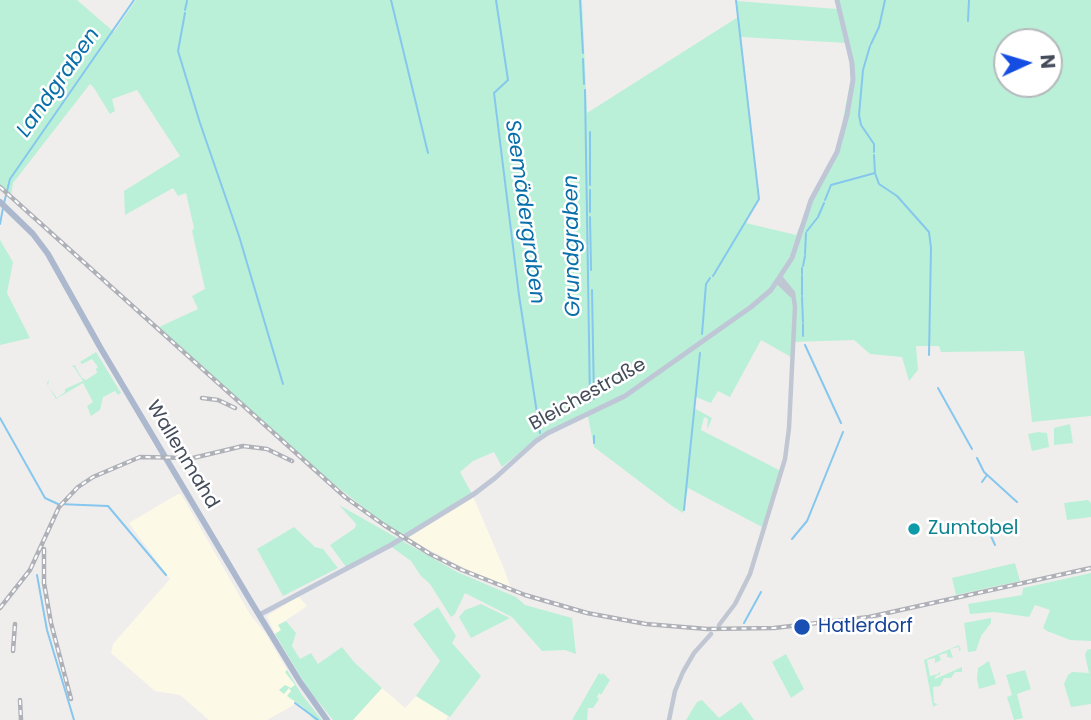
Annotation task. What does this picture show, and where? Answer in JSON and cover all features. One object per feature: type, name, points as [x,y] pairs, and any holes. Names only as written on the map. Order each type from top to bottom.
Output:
[{"type":"main road","points":[[779,280],[794,252],[816,190],[837,152],[849,103],[852,63],[837,0]]},
{"type":"main road","name":"Wallenmahd","points":[[3,204],[33,234],[48,254],[259,615],[304,689],[327,720]]},
{"type":"main road","name":"Bleichestraße","points":[[259,615],[390,545],[474,494],[536,441],[625,396],[650,380],[751,307],[779,280]]},
{"type":"street","points":[[719,625],[735,604],[750,574],[783,470],[789,428],[794,302],[779,280]]},
{"type":"street","points":[[669,720],[682,672],[711,634]]},
{"type":"shaded area","points":[[181,494],[251,616],[266,634],[297,687],[294,705],[267,720],[209,720],[180,695],[155,691],[111,653],[113,644],[170,579],[129,523]]},
{"type":"shaded area","points":[[472,494],[504,569],[511,589],[403,536]]},
{"type":"shaded area","points":[[298,596],[307,606],[279,625],[281,630],[275,634],[267,616]]},
{"type":"shaded area","points":[[382,688],[405,708],[416,696],[448,716],[446,720],[352,720]]},
{"type":"green space","points":[[0,0],[77,0],[114,32],[136,0],[582,0],[587,113],[738,17],[739,24],[737,1],[837,9],[835,0],[1091,0],[1091,416],[1032,422],[1024,351],[941,352],[939,346],[916,346],[918,370],[909,381],[902,357],[870,354],[854,340],[792,342],[791,357],[761,340],[730,397],[718,391],[711,403],[696,397],[694,408],[712,418],[707,430],[708,419],[704,417],[701,430],[781,471],[764,528],[688,488],[683,513],[672,506],[594,447],[587,412],[541,435],[502,467],[494,452],[473,461],[460,472],[472,494],[403,536],[293,451],[157,328],[198,309],[192,296],[205,289],[186,193],[178,196],[173,188],[125,215],[124,191],[180,156],[137,90],[112,99],[115,111],[110,114],[90,84],[13,183],[11,195],[0,185]],"holes":[[[741,37],[847,43],[851,78],[841,129],[834,154],[796,235],[746,223],[759,199]]]},
{"type":"green space","points":[[0,240],[13,262],[7,293],[30,338],[0,345]]},
{"type":"green space","points":[[96,352],[121,393],[118,395],[115,391],[103,397],[100,410],[91,416],[87,406],[93,402],[83,383],[56,399],[48,386],[57,398],[65,389],[83,381],[71,366],[77,365],[75,366],[82,378],[86,380],[97,373],[98,367],[92,359],[82,364],[80,362]]},
{"type":"green space","points":[[1070,424],[1073,443],[1054,445],[1054,428]]},
{"type":"green space","points":[[1047,433],[1049,447],[1032,451],[1028,434]]},
{"type":"green space","points":[[1088,500],[1091,503],[1091,517],[1067,520],[1064,503]]},
{"type":"green space","points":[[339,505],[457,572],[516,597],[525,605],[572,618],[576,654],[565,650],[542,651],[512,617],[465,593],[451,617],[411,561],[389,545],[346,567],[330,545],[355,528],[356,524]]},
{"type":"green space","points":[[294,527],[315,547],[323,549],[338,568],[283,596],[257,549]]},
{"type":"green space","points":[[1015,563],[1020,581],[956,595],[952,578]]},
{"type":"green space","points":[[1091,573],[1091,641],[1070,640],[1047,631],[1043,628],[1050,610],[1035,605],[1029,617],[994,612],[970,614],[968,604],[1022,595],[1023,588]]},
{"type":"green space","points":[[481,604],[510,618],[471,638],[459,617],[465,610]]},
{"type":"green space","points":[[438,607],[456,636],[452,643],[481,676],[450,717],[416,696],[440,661],[413,624]]},
{"type":"green space","points":[[991,618],[976,651],[968,652],[964,623]]},
{"type":"green space","points":[[286,621],[296,633],[292,646],[300,659],[311,653],[318,664],[342,647],[382,688],[353,720],[333,720],[308,689],[275,634],[281,630],[278,625]]},
{"type":"green space","points":[[959,645],[961,650],[959,651],[959,647],[950,649],[953,658],[947,657],[947,653],[939,655],[941,660],[935,663],[935,658],[927,660],[930,676],[940,671],[935,679],[962,667],[962,672],[955,672],[951,678],[944,678],[940,686],[933,687],[934,703],[938,704],[933,707],[924,660]]},
{"type":"green space","points":[[1091,649],[1091,704],[1071,707],[1064,684],[1072,672],[1089,673],[1085,655],[1087,650]]},
{"type":"green space","points":[[786,654],[804,689],[791,698],[772,662]]},
{"type":"green space","points":[[989,661],[996,684],[979,689],[978,668]]},
{"type":"green space","points":[[287,670],[322,720],[314,720],[303,707],[287,696],[291,691],[289,688],[284,694],[279,690],[285,685],[291,688],[295,685],[285,672]]},
{"type":"green space","points":[[1025,670],[1031,689],[1017,694],[1023,718],[1014,720],[1007,697],[1012,695],[1006,675]]},
{"type":"green space","points":[[599,673],[603,673],[610,680],[601,695],[599,693],[599,699],[593,708],[588,708],[587,720],[572,720]]},
{"type":"green space","points":[[702,700],[719,718],[741,702],[754,720],[686,720],[697,702]]},
{"type":"waterway","name":"Landgraben","points":[[4,203],[10,179],[134,0]]},
{"type":"waterway","points":[[391,0],[428,153]]},
{"type":"waterway","name":"Seemädergraben","points":[[496,0],[508,80],[494,93],[519,295],[540,433]]},
{"type":"waterway","name":"Grundgraben","points":[[580,0],[583,53]]},
{"type":"waterway","points":[[713,276],[759,199],[736,0]]},
{"type":"waterway","points":[[871,44],[879,27],[885,0]]},
{"type":"waterway","points":[[968,21],[969,0]]},
{"type":"waterway","points":[[185,10],[187,1]]},
{"type":"waterway","points":[[185,13],[178,51],[239,236],[283,384]]},
{"type":"waterway","points":[[870,46],[863,70],[859,115],[861,125],[874,144],[874,152]]},
{"type":"waterway","name":"Grundgraben","points":[[583,59],[584,84]]},
{"type":"waterway","name":"Grundgraben","points":[[585,90],[590,402]]},
{"type":"waterway","name":"Grundgraben","points":[[590,132],[590,185]]},
{"type":"waterway","points":[[874,155],[879,184],[897,196],[929,232],[929,355]]},
{"type":"waterway","points":[[825,200],[831,185],[875,173]]},
{"type":"waterway","name":"Grundgraben","points":[[590,190],[590,212]]},
{"type":"waterway","points":[[807,231],[818,217],[824,203]]},
{"type":"waterway","name":"Landgraben","points":[[0,224],[3,208]]},
{"type":"waterway","name":"Grundgraben","points":[[590,217],[591,270]]},
{"type":"waterway","points":[[805,254],[806,233]]},
{"type":"waterway","points":[[803,266],[805,256]]},
{"type":"waterway","points":[[802,268],[802,274]]},
{"type":"waterway","points":[[802,276],[802,295]]},
{"type":"waterway","points":[[702,334],[706,284],[710,278]]},
{"type":"waterway","name":"Grundgraben","points":[[592,290],[594,399]]},
{"type":"waterway","points":[[802,297],[803,322]]},
{"type":"waterway","points":[[803,324],[803,336]]},
{"type":"waterway","points":[[805,345],[841,423]]},
{"type":"waterway","points":[[684,510],[700,353]]},
{"type":"waterway","points":[[938,388],[972,449]]},
{"type":"waterway","points":[[0,418],[45,498],[58,504],[108,506],[166,575]]},
{"type":"waterway","points":[[792,539],[807,521],[843,432]]},
{"type":"waterway","name":"Grundgraben","points":[[594,436],[594,443]]},
{"type":"waterway","points":[[977,458],[984,472],[1017,502]]},
{"type":"waterway","points":[[982,482],[987,475]]},
{"type":"waterway","points":[[986,525],[995,545]]},
{"type":"waterway","points":[[37,575],[47,630],[74,720]]},
{"type":"waterway","points":[[744,623],[761,592]]},
{"type":"waterway","points":[[295,703],[318,720]]},
{"type":"railway","points":[[0,187],[345,497],[430,554],[525,595],[587,613],[646,624],[707,629],[774,628],[869,617],[1091,568]]},
{"type":"railway","points":[[202,398],[218,400],[235,408]]},
{"type":"railway","points":[[0,608],[30,570],[59,507],[78,487],[93,477],[140,457],[193,458],[243,446],[267,449],[292,461]]},
{"type":"railway","points":[[44,549],[44,583],[51,623],[71,699]]},
{"type":"railway","points":[[13,651],[15,624]]},
{"type":"railway","points":[[20,700],[21,720]]},
{"type":"place","name":"Zumtobel","points":[[914,529]]},
{"type":"place","name":"Hatlerdorf","points":[[802,627]]}]
